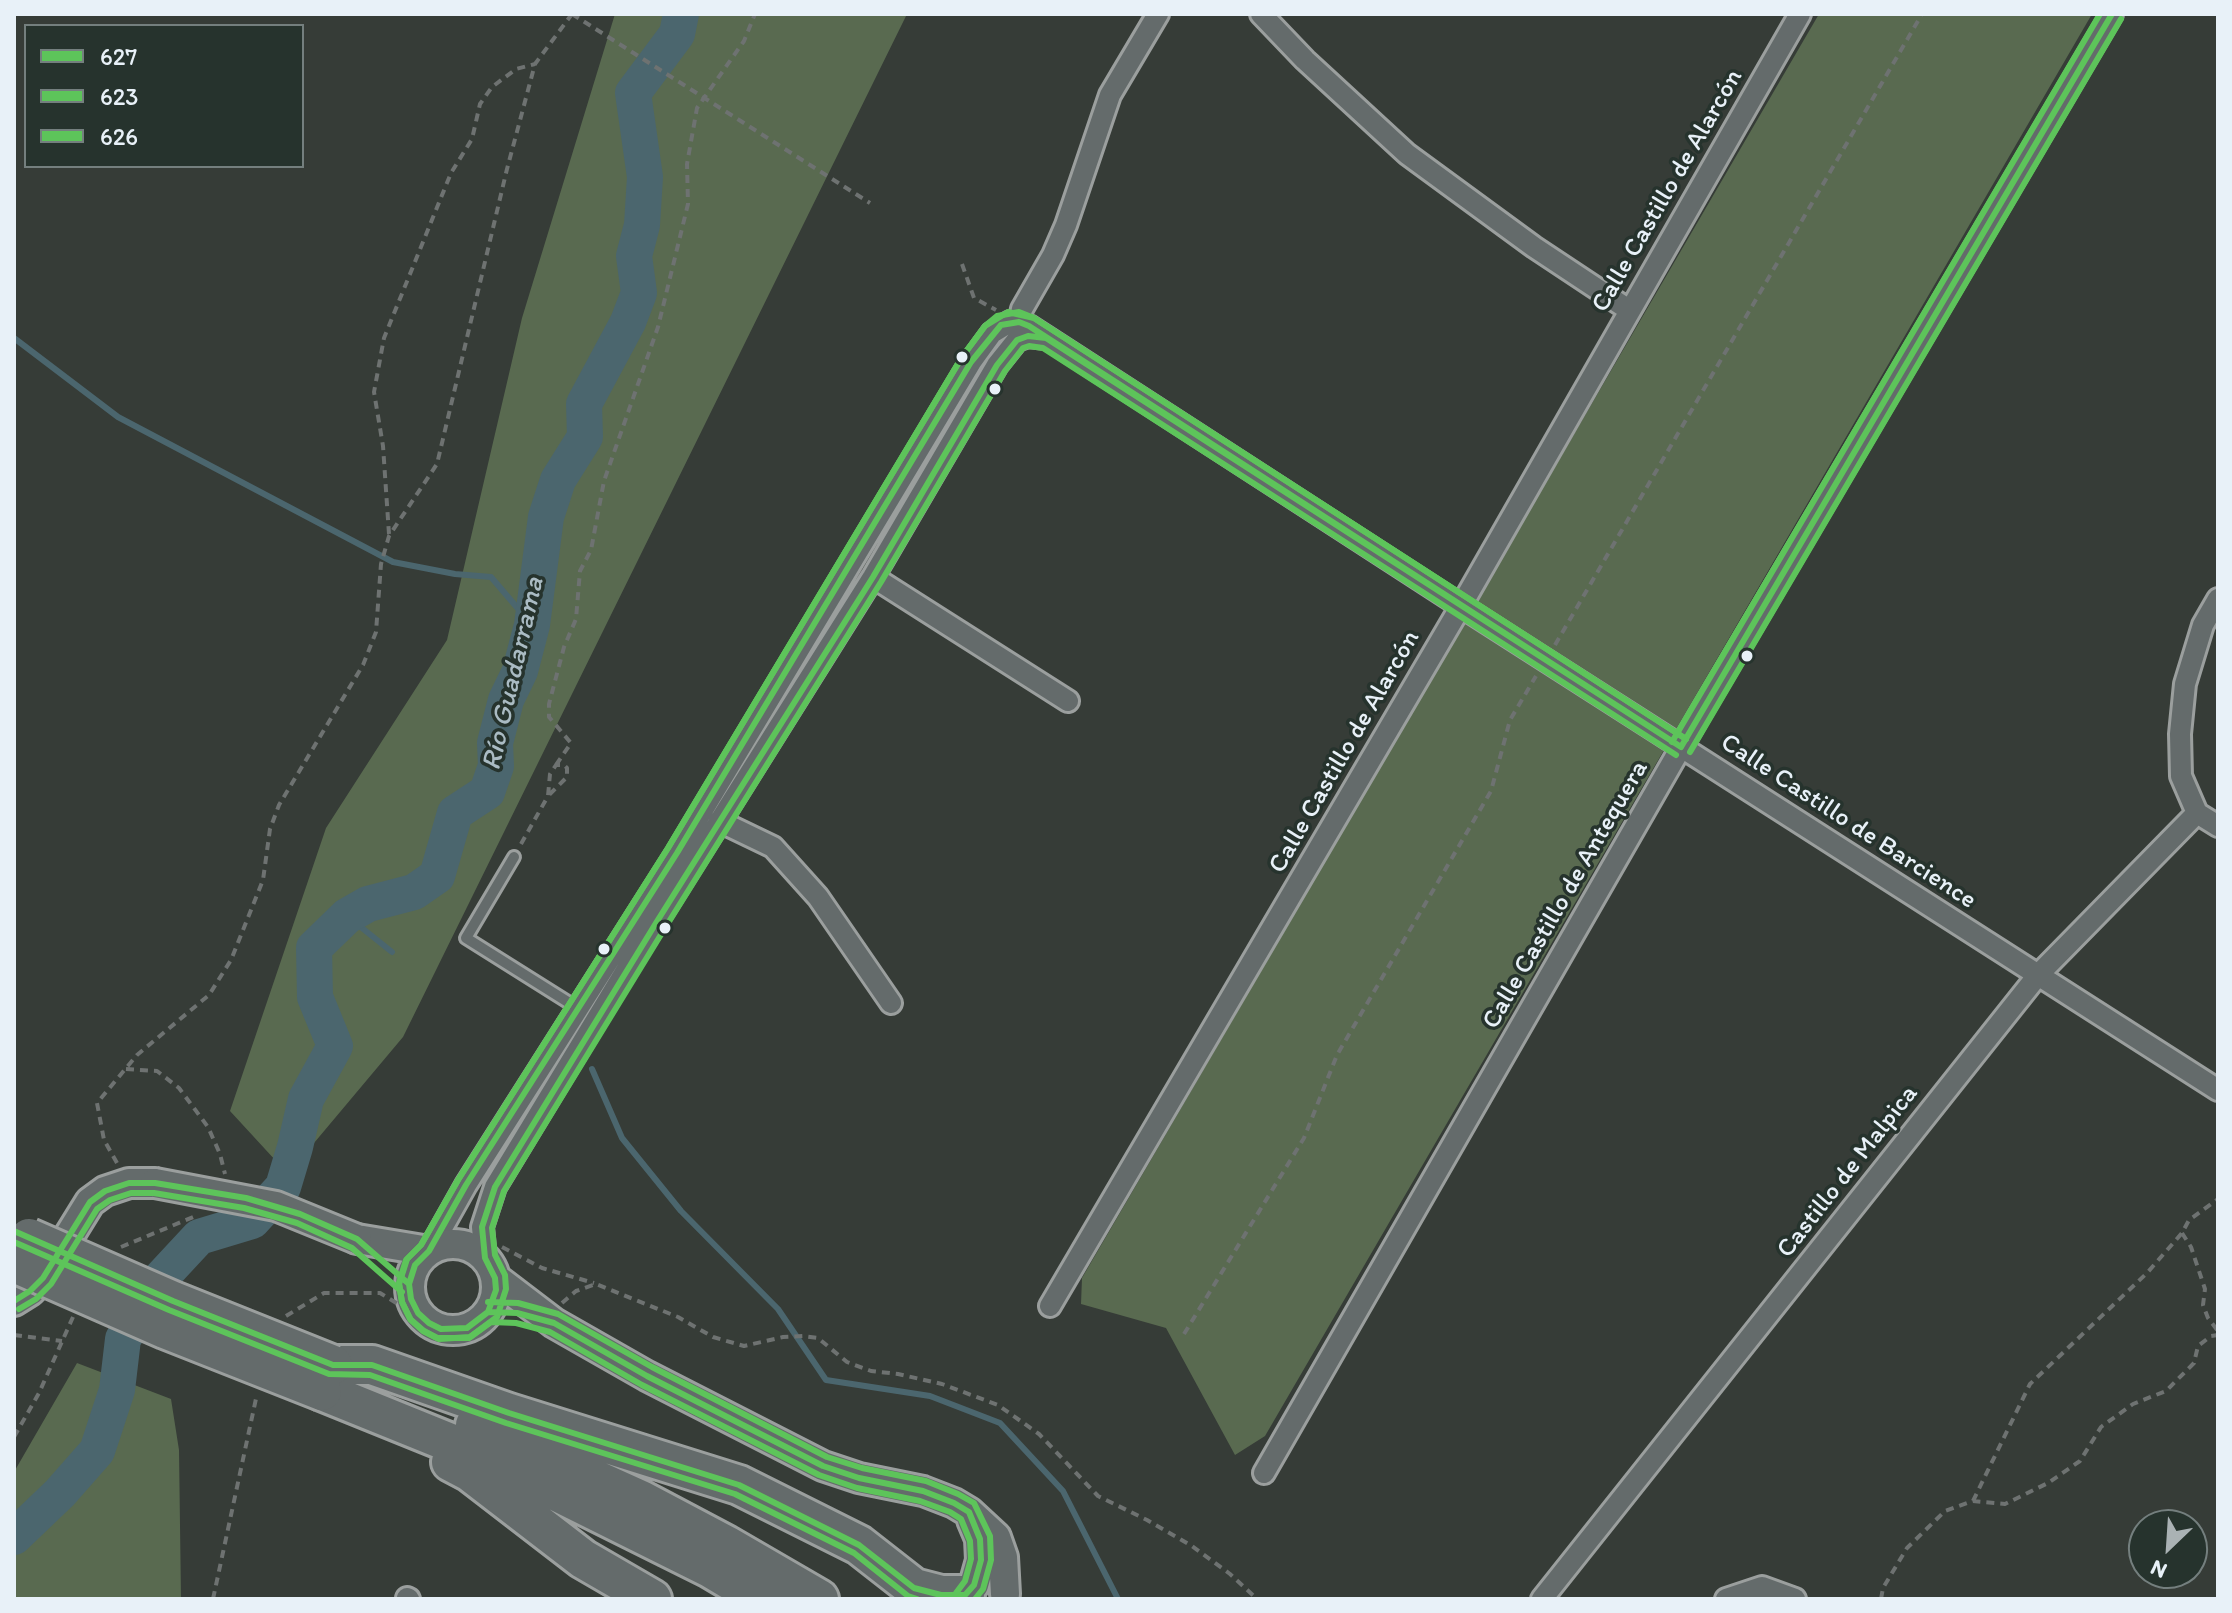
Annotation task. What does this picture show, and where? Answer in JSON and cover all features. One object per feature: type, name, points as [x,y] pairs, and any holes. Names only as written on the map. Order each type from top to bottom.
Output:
[{"type":"highway","points":[[18,1259],[173,1301],[337,1387],[495,1461],[710,1568],[762,1599]]},
{"type":"highway","points":[[337,1387],[372,1365],[509,1413],[739,1485],[859,1545],[914,1588],[941,1595],[968,1593]]},
{"type":"highway","points":[[337,1387],[406,1439],[470,1472],[583,1559],[652,1599]]},
{"type":"highway","points":[[337,1387],[510,1440],[641,1500],[819,1599]]},
{"type":"street","points":[[1021,330],[1001,325],[971,362],[677,853],[466,1185],[429,1251],[415,1265],[409,1284],[411,1299],[418,1313],[429,1323],[441,1329],[467,1328],[488,1312],[496,1290],[482,1227],[495,1187],[873,577],[997,365],[1017,340],[1021,330],[1022,309],[1053,255],[1066,225],[1110,95],[1158,14]]},
{"type":"street","points":[[1261,14],[1305,60],[1407,154],[1534,247],[1629,310]]},
{"type":"street","name":"Calle Castillo de Alarcón","points":[[1050,1306],[1461,606],[1800,14]]},
{"type":"street","name":"Calle Castillo de Antequera","points":[[1264,1473],[1681,747],[2112,14]]},
{"type":"street","name":"Calle Castillo de Barcience","points":[[1021,330],[1046,338],[2218,1090]]},
{"type":"street","points":[[873,577],[1068,701]]},
{"type":"street","points":[[2218,599],[2203,625],[2185,684],[2180,734],[2181,776],[2197,813],[2218,826]]},
{"type":"street","name":"Castillo de Malpica","points":[[1542,1599],[2038,975],[2197,813]]},
{"type":"street","points":[[719,821],[773,847],[818,897],[891,1003]]},
{"type":"street","points":[[18,1259],[30,1291],[43,1278],[90,1202],[105,1191],[142,1183],[276,1206],[357,1239],[429,1251],[443,1245],[458,1244],[473,1248],[488,1257],[554,1323]]},
{"type":"street","points":[[357,1239],[409,1284]]},
{"type":"street","points":[[488,1312],[517,1313],[554,1323],[647,1376],[823,1466],[859,1478],[923,1491],[954,1503],[969,1512],[996,1537],[1003,1557],[1006,1596]]},
{"type":"street","points":[[968,1593],[981,1560],[980,1539],[969,1512]]},
{"type":"street","points":[[968,1593],[991,1584],[1006,1596]]},
{"type":"street","points":[[1726,1599],[1762,1587],[1795,1599]]},
{"type":"lane","points":[[514,857],[466,938],[579,1009]]},
{"type":"path","points":[[142,1183],[104,1140],[97,1103],[137,1055],[209,995],[231,960],[263,880],[270,829],[279,805],[363,665],[376,632],[381,564],[389,536],[437,464],[535,64],[572,14],[870,203]]},
{"type":"path","points":[[548,796],[550,774],[571,743],[549,717],[549,704],[564,647],[576,619],[580,571],[591,550],[604,481],[658,327],[688,204],[687,164],[697,108],[744,41],[755,14]]},
{"type":"path","points":[[389,536],[383,446],[374,392],[384,338],[451,173],[472,139],[480,104],[492,87],[516,69],[535,64]]},
{"type":"path","points":[[962,264],[974,298],[998,311]]},
{"type":"path","points":[[514,857],[548,796],[567,777],[567,768],[556,765]]},
{"type":"path","points":[[1973,1501],[2030,1384],[2147,1273],[2182,1233],[2189,1220],[2218,1199]]},
{"type":"path","points":[[1881,1599],[1883,1588],[1907,1548],[1945,1511],[1973,1501],[2005,1504],[2059,1476],[2080,1461],[2101,1427],[2133,1404],[2166,1391],[2194,1363],[2198,1346],[2218,1333],[2203,1305],[2205,1289],[2191,1247],[2182,1233]]},
{"type":"path","points":[[488,1257],[542,1268],[596,1284],[678,1317],[713,1337],[744,1346],[783,1337],[818,1338],[847,1362],[871,1371],[942,1384],[998,1405],[1039,1434],[1098,1496],[1192,1546],[1257,1599]]},
{"type":"path","points":[[554,1323],[562,1302],[576,1291],[596,1284]]},
{"type":"path","points":[[14,1437],[39,1393],[74,1316]]},
{"type":"path","points":[[14,1335],[62,1341]]},
{"type":"path","points":[[213,1599],[240,1477]]},
{"type":"green space","points":[[615,14],[907,14],[403,1037],[288,1174],[230,1111],[326,828],[447,640],[522,318]]},
{"type":"green space","points":[[1819,14],[2092,14],[1265,1436],[1235,1455],[1166,1328],[1081,1304],[1082,1278]]},
{"type":"green space","points":[[77,1363],[171,1399],[179,1450],[181,1599],[14,1599],[14,1472]]},
{"type":"waterway","name":"Río Guadarrama","points":[[14,1537],[60,1493],[97,1451],[117,1390],[123,1339],[159,1280],[199,1237],[252,1221],[283,1187],[306,1099],[335,1046],[315,997],[314,948],[347,916],[368,904],[414,892],[437,876],[455,813],[487,792],[496,766],[495,743],[506,700],[520,671],[532,625],[546,517],[558,480],[585,437],[584,404],[628,322],[639,293],[634,256],[642,225],[645,177],[633,93],[677,34],[681,14]]},
{"type":"waterway","points":[[14,338],[118,417],[393,562],[455,574],[491,577],[532,625]]},
{"type":"waterway","points":[[347,916],[392,952]]},
{"type":"waterway","points":[[592,1069],[622,1138],[681,1211],[778,1309],[826,1380],[930,1396],[1000,1423],[1063,1491],[1118,1599]]},
{"type":"transit line","name":"626","points":[[1672,742],[2100,14]]},
{"type":"transit line","name":"627","points":[[1681,747],[2112,14]]},
{"type":"transit line","name":"623","points":[[1690,752],[2121,19]]},
{"type":"transit line","name":"626","points":[[956,1593],[965,1581],[971,1559],[970,1541],[961,1519],[950,1512],[920,1501],[857,1488],[819,1475],[642,1385],[550,1332],[516,1323],[491,1322],[469,1338],[437,1338],[410,1319],[402,1302],[399,1284],[407,1259],[421,1245],[458,1180],[668,848],[962,357],[985,326],[1008,312],[1034,318],[1686,739]]},
{"type":"transit line","name":"623","points":[[1676,755],[1043,348],[1023,348],[1005,371],[881,582],[504,1191],[492,1228],[495,1255],[505,1275],[506,1289],[497,1317],[470,1337],[439,1339],[411,1320],[402,1302],[399,1283],[406,1260],[421,1245],[458,1180],[668,848],[962,357],[985,326],[997,316],[1019,312],[1034,318],[1686,739]]},
{"type":"transit line","name":"627","points":[[1019,322],[1029,326],[1681,747],[1046,338],[1028,336],[1017,340],[997,365],[873,577],[495,1187],[482,1227],[485,1258],[495,1278],[496,1290],[488,1312],[467,1328],[441,1329],[429,1323],[418,1313],[411,1299],[409,1284],[415,1265],[429,1251],[466,1185],[677,853],[971,362],[1001,325],[1019,322]]},
{"type":"transit line","name":"627","points":[[14,1301],[43,1278],[90,1202],[105,1191],[129,1183],[155,1183],[246,1198],[300,1214],[357,1239],[409,1284]]},
{"type":"transit line","name":"623","points":[[19,1309],[36,1299],[51,1284],[97,1209],[110,1200],[131,1193],[154,1193],[244,1208],[297,1223],[352,1248],[402,1292]]},
{"type":"transit line","name":"627","points":[[14,1231],[173,1301],[333,1365],[372,1365],[509,1413],[739,1485],[859,1545],[914,1588],[941,1595],[965,1595],[974,1585],[981,1560],[980,1539],[969,1512],[954,1503],[923,1491],[859,1478],[823,1466],[647,1376],[554,1323],[517,1313],[488,1312]]},
{"type":"transit line","name":"623","points":[[14,1242],[169,1310],[329,1374],[370,1375],[506,1423],[735,1494],[854,1553],[908,1596],[917,1599]]},
{"type":"transit line","name":"623","points":[[488,1302],[518,1303],[558,1314],[652,1367],[827,1457],[862,1468],[926,1481],[974,1503],[990,1536],[991,1560],[983,1589],[975,1599]]}]
